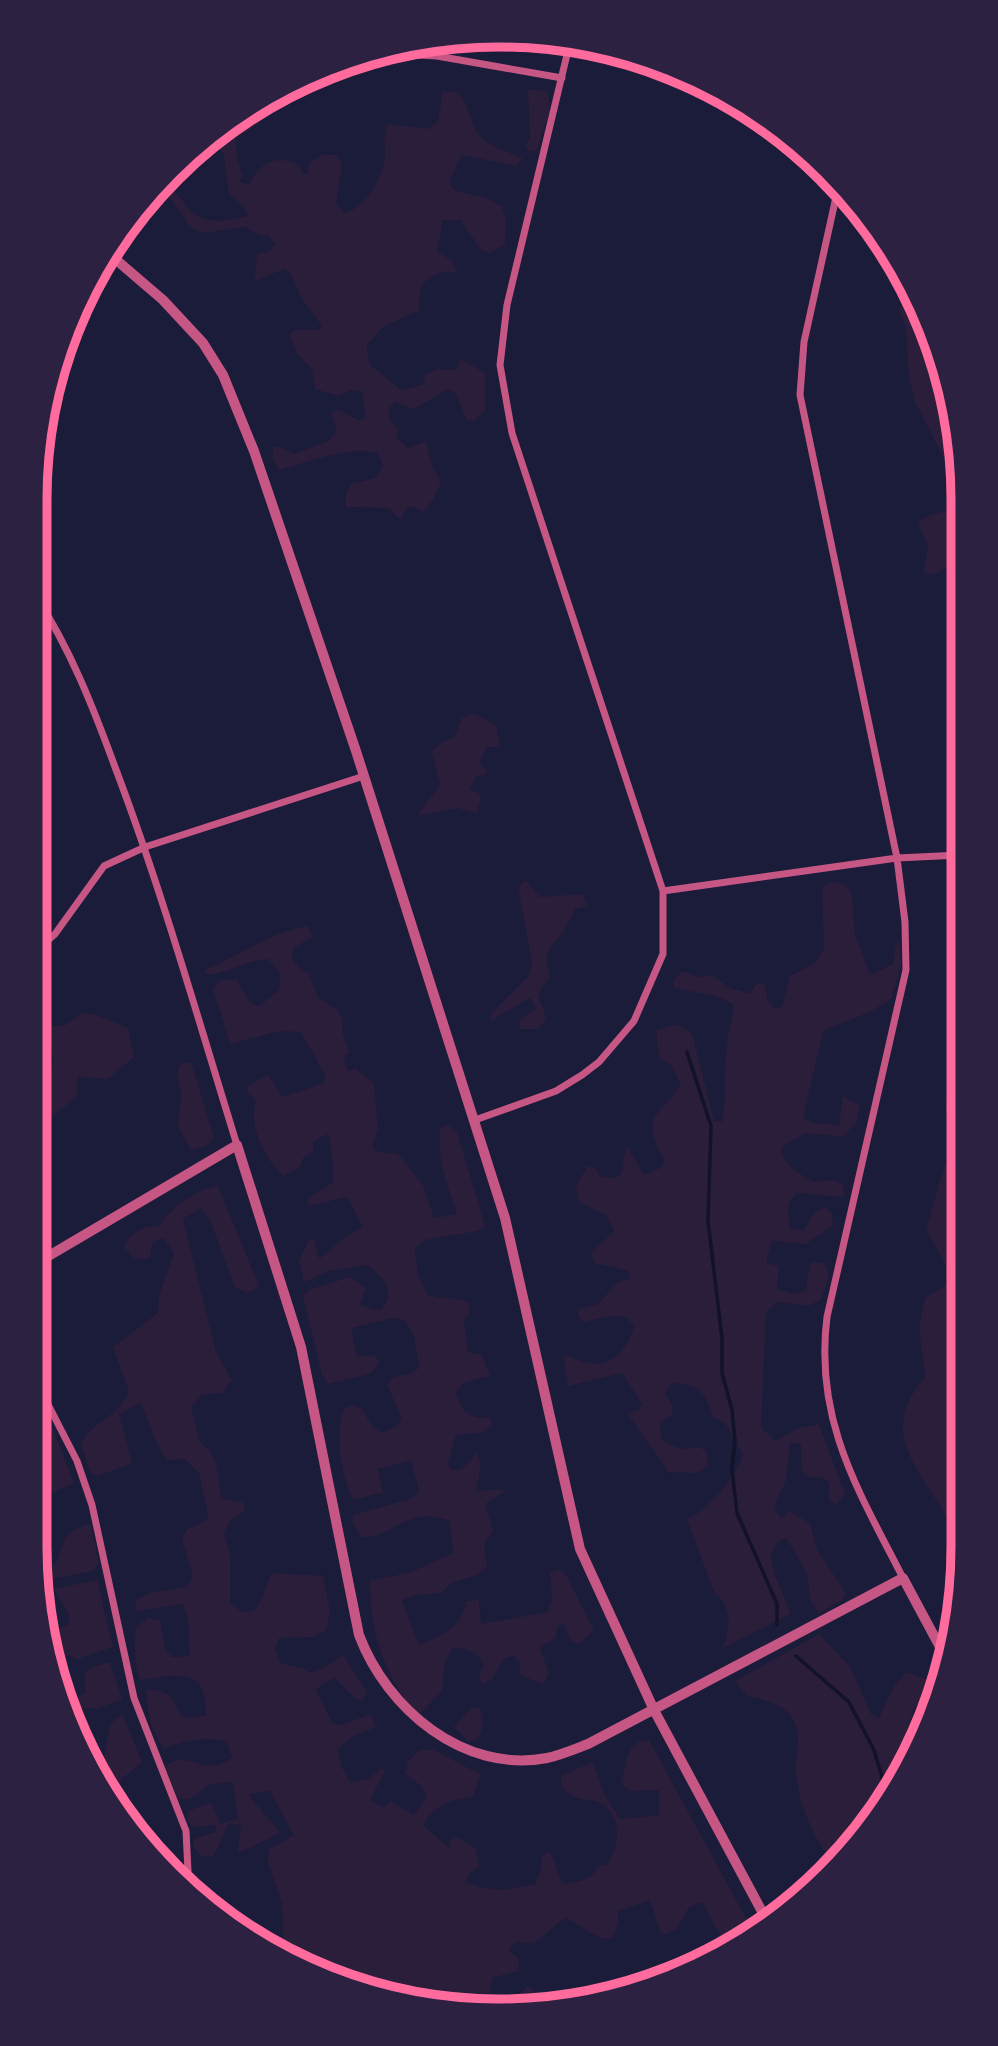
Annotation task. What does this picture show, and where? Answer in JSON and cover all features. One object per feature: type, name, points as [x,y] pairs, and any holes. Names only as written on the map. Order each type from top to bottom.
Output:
[{"type":"street","points":[[475,1120],[556,1091],[599,1062],[634,1021],[663,954],[663,891],[523,468],[503,391],[501,337],[507,305],[568,53]]},
{"type":"street","points":[[420,54],[437,55],[562,78]]},
{"type":"street","points":[[836,198],[804,342],[800,395],[897,858],[905,922],[904,987],[836,1273],[827,1317],[825,1356],[830,1410],[844,1461],[939,1646]]},
{"type":"street","points":[[116,260],[163,300],[203,343],[223,375],[254,451],[364,776],[509,1232],[577,1539],[654,1710],[763,1913]]},
{"type":"street","points":[[47,614],[81,679],[145,847],[301,1347],[359,1635],[374,1668],[387,1688],[426,1725],[452,1741],[495,1759],[546,1758],[588,1744],[903,1578]]},
{"type":"street","points":[[47,941],[55,934],[104,866],[145,847],[364,776]]},
{"type":"street","points":[[663,891],[897,858],[951,855]]},
{"type":"street","points":[[47,1257],[237,1145]]},
{"type":"street","points":[[47,1401],[63,1430],[92,1505],[134,1698],[186,1831],[188,1874]]},
{"type":"shaded area","points":[[528,89],[548,92],[550,110],[537,150],[531,152],[525,148],[530,136]]},
{"type":"shaded area","points":[[455,91],[460,96],[483,139],[492,146],[523,159],[516,166],[462,155],[449,181],[454,190],[489,199],[502,207],[506,221],[505,245],[490,253],[480,249],[461,220],[443,220],[437,251],[452,261],[458,273],[440,273],[427,279],[420,292],[420,310],[384,326],[367,345],[369,364],[401,390],[425,384],[424,376],[437,369],[456,370],[461,359],[485,373],[485,411],[474,421],[467,420],[456,394],[448,389],[414,409],[395,402],[389,408],[390,421],[399,430],[396,436],[407,448],[426,442],[432,465],[441,483],[433,500],[423,512],[415,507],[408,508],[400,519],[389,508],[346,507],[346,494],[351,484],[375,478],[383,466],[378,453],[340,453],[279,470],[273,459],[273,447],[280,447],[294,454],[329,441],[337,430],[331,413],[339,410],[358,420],[365,419],[363,392],[351,390],[339,396],[315,389],[313,370],[297,354],[289,334],[295,330],[318,330],[322,326],[300,296],[292,275],[284,269],[255,281],[257,254],[268,252],[275,245],[268,235],[261,236],[245,227],[203,233],[192,228],[166,194],[170,190],[174,192],[193,212],[205,219],[219,221],[248,216],[244,207],[229,194],[224,156],[219,145],[253,120],[255,126],[236,139],[237,158],[243,177],[239,182],[249,184],[264,165],[276,160],[299,165],[303,175],[308,173],[309,164],[321,155],[336,155],[342,164],[336,204],[344,213],[358,206],[370,194],[379,178],[384,163],[388,124],[428,129],[438,121],[443,92]]},
{"type":"shaded area","points":[[904,300],[927,354],[942,411],[950,477],[947,464],[915,402],[909,378],[906,328],[899,309]]},
{"type":"shaded area","points":[[951,508],[951,567],[934,575],[924,572],[928,546],[918,522],[927,516]]},
{"type":"shaded area","points":[[951,626],[951,664],[946,637]]},
{"type":"shaded area","points":[[474,713],[496,726],[500,747],[486,747],[480,763],[488,773],[475,778],[470,790],[479,793],[481,800],[476,813],[457,808],[418,816],[440,785],[432,752],[441,743],[455,737],[461,719]]},
{"type":"shaded area","points":[[526,880],[540,897],[583,894],[587,906],[575,909],[547,954],[550,978],[542,986],[538,998],[546,1020],[537,1029],[520,1029],[519,1021],[536,1008],[530,998],[491,1021],[491,1014],[528,977],[532,962],[518,887]]},
{"type":"shaded area","points":[[832,882],[845,884],[852,893],[855,935],[870,975],[893,964],[896,943],[900,943],[901,967],[891,999],[872,1011],[823,1031],[803,1118],[814,1123],[839,1125],[843,1096],[860,1106],[856,1123],[842,1137],[805,1133],[781,1148],[788,1164],[814,1182],[832,1180],[843,1184],[845,1197],[796,1193],[788,1205],[789,1228],[803,1231],[815,1213],[825,1207],[832,1213],[833,1225],[806,1244],[772,1241],[766,1263],[779,1266],[777,1289],[793,1294],[805,1291],[811,1262],[824,1263],[829,1275],[821,1300],[808,1306],[778,1302],[766,1312],[761,1427],[775,1441],[799,1428],[819,1424],[845,1494],[836,1505],[829,1500],[829,1483],[823,1477],[809,1477],[802,1470],[801,1444],[790,1443],[786,1480],[774,1507],[781,1519],[789,1511],[810,1523],[817,1550],[846,1593],[843,1600],[819,1613],[811,1601],[806,1571],[786,1538],[778,1542],[770,1555],[774,1573],[791,1614],[723,1648],[728,1625],[727,1611],[714,1592],[687,1519],[704,1509],[720,1492],[743,1455],[725,1423],[712,1416],[703,1395],[688,1385],[672,1383],[665,1393],[673,1406],[671,1416],[660,1423],[661,1438],[675,1447],[700,1447],[707,1452],[708,1466],[697,1473],[669,1472],[627,1413],[639,1410],[642,1404],[622,1373],[568,1386],[563,1355],[592,1364],[603,1363],[621,1352],[634,1327],[627,1317],[610,1316],[583,1322],[578,1315],[579,1309],[598,1304],[618,1282],[630,1279],[629,1271],[595,1263],[591,1253],[614,1231],[606,1215],[579,1202],[576,1185],[588,1166],[595,1168],[600,1176],[616,1178],[620,1175],[627,1146],[644,1175],[662,1167],[665,1161],[657,1146],[652,1126],[658,1113],[681,1085],[671,1065],[659,1058],[656,1030],[678,1024],[692,1034],[714,1121],[722,1122],[733,1004],[716,996],[674,988],[673,981],[682,971],[698,977],[712,975],[730,988],[751,994],[754,986],[764,982],[768,1002],[774,1008],[782,1007],[790,976],[815,963],[824,949],[822,887]]},
{"type":"shaded area","points":[[308,926],[312,937],[294,948],[292,959],[302,971],[309,973],[318,998],[337,1009],[343,1019],[342,1031],[349,1052],[344,1057],[347,1071],[356,1069],[374,1083],[378,1129],[372,1145],[375,1151],[398,1154],[423,1185],[434,1218],[457,1214],[443,1171],[440,1149],[441,1127],[448,1125],[457,1132],[485,1226],[478,1231],[425,1240],[415,1248],[418,1275],[427,1294],[469,1302],[470,1312],[464,1320],[468,1352],[482,1355],[490,1376],[463,1383],[456,1392],[467,1413],[477,1417],[490,1417],[492,1426],[484,1432],[456,1435],[448,1464],[452,1470],[461,1470],[477,1453],[481,1466],[476,1492],[497,1489],[505,1491],[485,1504],[493,1531],[484,1543],[487,1567],[478,1575],[453,1582],[441,1593],[415,1595],[402,1600],[419,1645],[449,1630],[460,1618],[466,1602],[479,1599],[481,1624],[548,1612],[552,1598],[550,1573],[559,1569],[567,1577],[594,1630],[580,1643],[571,1642],[564,1624],[557,1626],[556,1637],[540,1648],[549,1673],[543,1684],[519,1675],[520,1664],[514,1656],[505,1658],[491,1680],[482,1684],[479,1676],[484,1664],[481,1660],[467,1649],[453,1648],[445,1661],[442,1691],[421,1713],[406,1700],[386,1664],[374,1624],[370,1581],[411,1572],[453,1553],[450,1521],[422,1517],[362,1538],[353,1524],[353,1515],[410,1499],[419,1491],[411,1460],[378,1469],[383,1492],[353,1500],[342,1468],[339,1444],[343,1410],[352,1405],[361,1408],[372,1426],[381,1433],[395,1427],[402,1419],[387,1385],[393,1377],[410,1374],[419,1368],[414,1335],[405,1321],[394,1318],[351,1328],[357,1356],[374,1355],[380,1362],[370,1374],[328,1384],[322,1375],[303,1296],[311,1289],[350,1277],[366,1288],[360,1305],[380,1311],[388,1298],[388,1292],[383,1280],[368,1265],[329,1271],[304,1282],[299,1261],[309,1240],[314,1238],[319,1259],[349,1234],[363,1227],[347,1197],[309,1206],[307,1202],[312,1195],[334,1181],[328,1134],[313,1141],[313,1151],[303,1158],[301,1166],[284,1176],[270,1161],[260,1142],[254,1121],[256,1101],[248,1093],[248,1086],[268,1075],[283,1097],[322,1084],[326,1077],[301,1032],[279,1031],[230,1044],[213,988],[222,980],[236,979],[249,1001],[258,1007],[279,990],[281,974],[268,959],[216,974],[208,975],[204,970],[281,933]]},
{"type":"shaded area","points":[[83,1013],[97,1015],[128,1028],[134,1057],[108,1079],[78,1077],[77,1097],[47,1120],[47,1070],[54,1064],[47,1026],[64,1026]]},
{"type":"shaded area","points":[[951,1060],[951,1128],[946,1113],[948,1062]]},
{"type":"shaded area","points":[[181,1064],[192,1064],[214,1138],[206,1146],[191,1150],[178,1127],[181,1095],[177,1072]]},
{"type":"shaded area","points":[[951,1158],[951,1521],[916,1467],[903,1434],[904,1416],[911,1397],[925,1377],[919,1327],[925,1298],[946,1285],[946,1265],[926,1230],[944,1167]]},
{"type":"shaded area","points":[[218,1186],[259,1286],[248,1293],[235,1287],[210,1220],[201,1208],[183,1219],[216,1352],[232,1380],[222,1393],[202,1395],[191,1407],[200,1442],[211,1452],[217,1467],[221,1498],[244,1503],[245,1511],[231,1520],[224,1533],[230,1555],[230,1604],[243,1612],[254,1611],[272,1573],[323,1576],[330,1610],[327,1629],[313,1637],[279,1638],[275,1649],[280,1663],[303,1668],[310,1673],[343,1655],[367,1692],[362,1701],[355,1698],[334,1677],[316,1689],[332,1723],[341,1725],[371,1714],[376,1727],[353,1736],[338,1749],[341,1766],[351,1783],[368,1779],[382,1768],[385,1771],[370,1800],[384,1808],[390,1801],[414,1815],[427,1796],[421,1786],[405,1773],[408,1762],[419,1750],[433,1750],[480,1774],[473,1797],[444,1804],[433,1812],[423,1825],[449,1848],[451,1840],[457,1837],[476,1849],[479,1867],[468,1875],[466,1882],[484,1888],[500,1889],[535,1884],[541,1870],[542,1857],[549,1851],[559,1877],[565,1884],[584,1880],[592,1875],[598,1866],[608,1864],[615,1849],[617,1832],[609,1810],[599,1802],[569,1794],[562,1787],[561,1776],[593,1762],[603,1792],[620,1819],[659,1815],[659,1790],[629,1791],[621,1783],[631,1749],[641,1741],[649,1740],[749,1924],[723,1939],[702,1902],[689,1907],[677,1929],[666,1934],[661,1933],[650,1900],[618,1911],[618,1924],[612,1939],[594,1934],[565,1918],[533,1944],[516,1942],[508,1951],[518,1957],[519,1971],[492,1978],[490,1992],[477,1997],[463,1991],[453,1996],[440,1995],[354,1975],[284,1944],[282,1903],[268,1862],[269,1849],[294,1835],[269,1790],[248,1795],[280,1832],[251,1848],[237,1852],[242,1826],[229,1823],[214,1856],[201,1856],[194,1848],[194,1839],[216,1832],[216,1825],[192,1827],[187,1819],[188,1811],[211,1803],[221,1824],[238,1818],[233,1782],[209,1784],[189,1800],[178,1798],[165,1767],[182,1760],[214,1766],[232,1757],[227,1742],[219,1740],[194,1740],[163,1749],[150,1723],[146,1690],[169,1695],[181,1716],[189,1718],[206,1715],[205,1699],[201,1688],[187,1677],[166,1676],[140,1680],[135,1648],[136,1627],[148,1618],[160,1621],[165,1649],[172,1657],[190,1656],[188,1619],[183,1604],[136,1611],[136,1600],[150,1593],[186,1587],[193,1576],[182,1539],[187,1530],[209,1518],[199,1473],[185,1459],[168,1460],[156,1441],[141,1403],[119,1414],[132,1463],[98,1476],[90,1472],[81,1444],[92,1430],[125,1400],[129,1391],[113,1347],[158,1313],[159,1296],[174,1253],[164,1238],[153,1242],[149,1259],[134,1258],[124,1247],[130,1237],[139,1230],[160,1226],[177,1206]]},
{"type":"shaded area","points":[[47,1415],[74,1483],[54,1492],[47,1491]]},
{"type":"shaded area","points":[[91,1524],[99,1563],[93,1571],[48,1580],[48,1567],[55,1564],[69,1533]]},
{"type":"shaded area","points":[[97,1580],[113,1647],[77,1659],[69,1655],[61,1658],[55,1630],[68,1625],[70,1617],[54,1589]]},
{"type":"shaded area","points":[[819,1634],[851,1668],[871,1714],[879,1718],[894,1686],[906,1672],[930,1681],[925,1698],[913,1712],[904,1747],[890,1773],[875,1798],[828,1856],[814,1833],[800,1797],[796,1772],[798,1740],[794,1721],[782,1708],[766,1700],[747,1696],[735,1681]]},
{"type":"shaded area","points":[[110,1662],[122,1699],[97,1709],[78,1710],[73,1698],[85,1693],[84,1675],[91,1667]]},
{"type":"shaded area","points":[[471,1708],[479,1708],[483,1723],[478,1739],[468,1742],[454,1727]]},
{"type":"shaded area","points":[[123,1715],[142,1762],[117,1787],[100,1758],[104,1757],[108,1732],[117,1718]]},
{"type":"shaded area","points":[[528,1986],[541,1997],[517,1998]]},
{"type":"waterway","points":[[687,1052],[711,1126],[708,1221],[722,1338],[722,1373],[732,1410],[735,1441],[732,1469],[737,1513],[777,1604],[777,1625]]},
{"type":"waterway","points":[[796,1656],[849,1702],[874,1750],[884,1783]]}]
